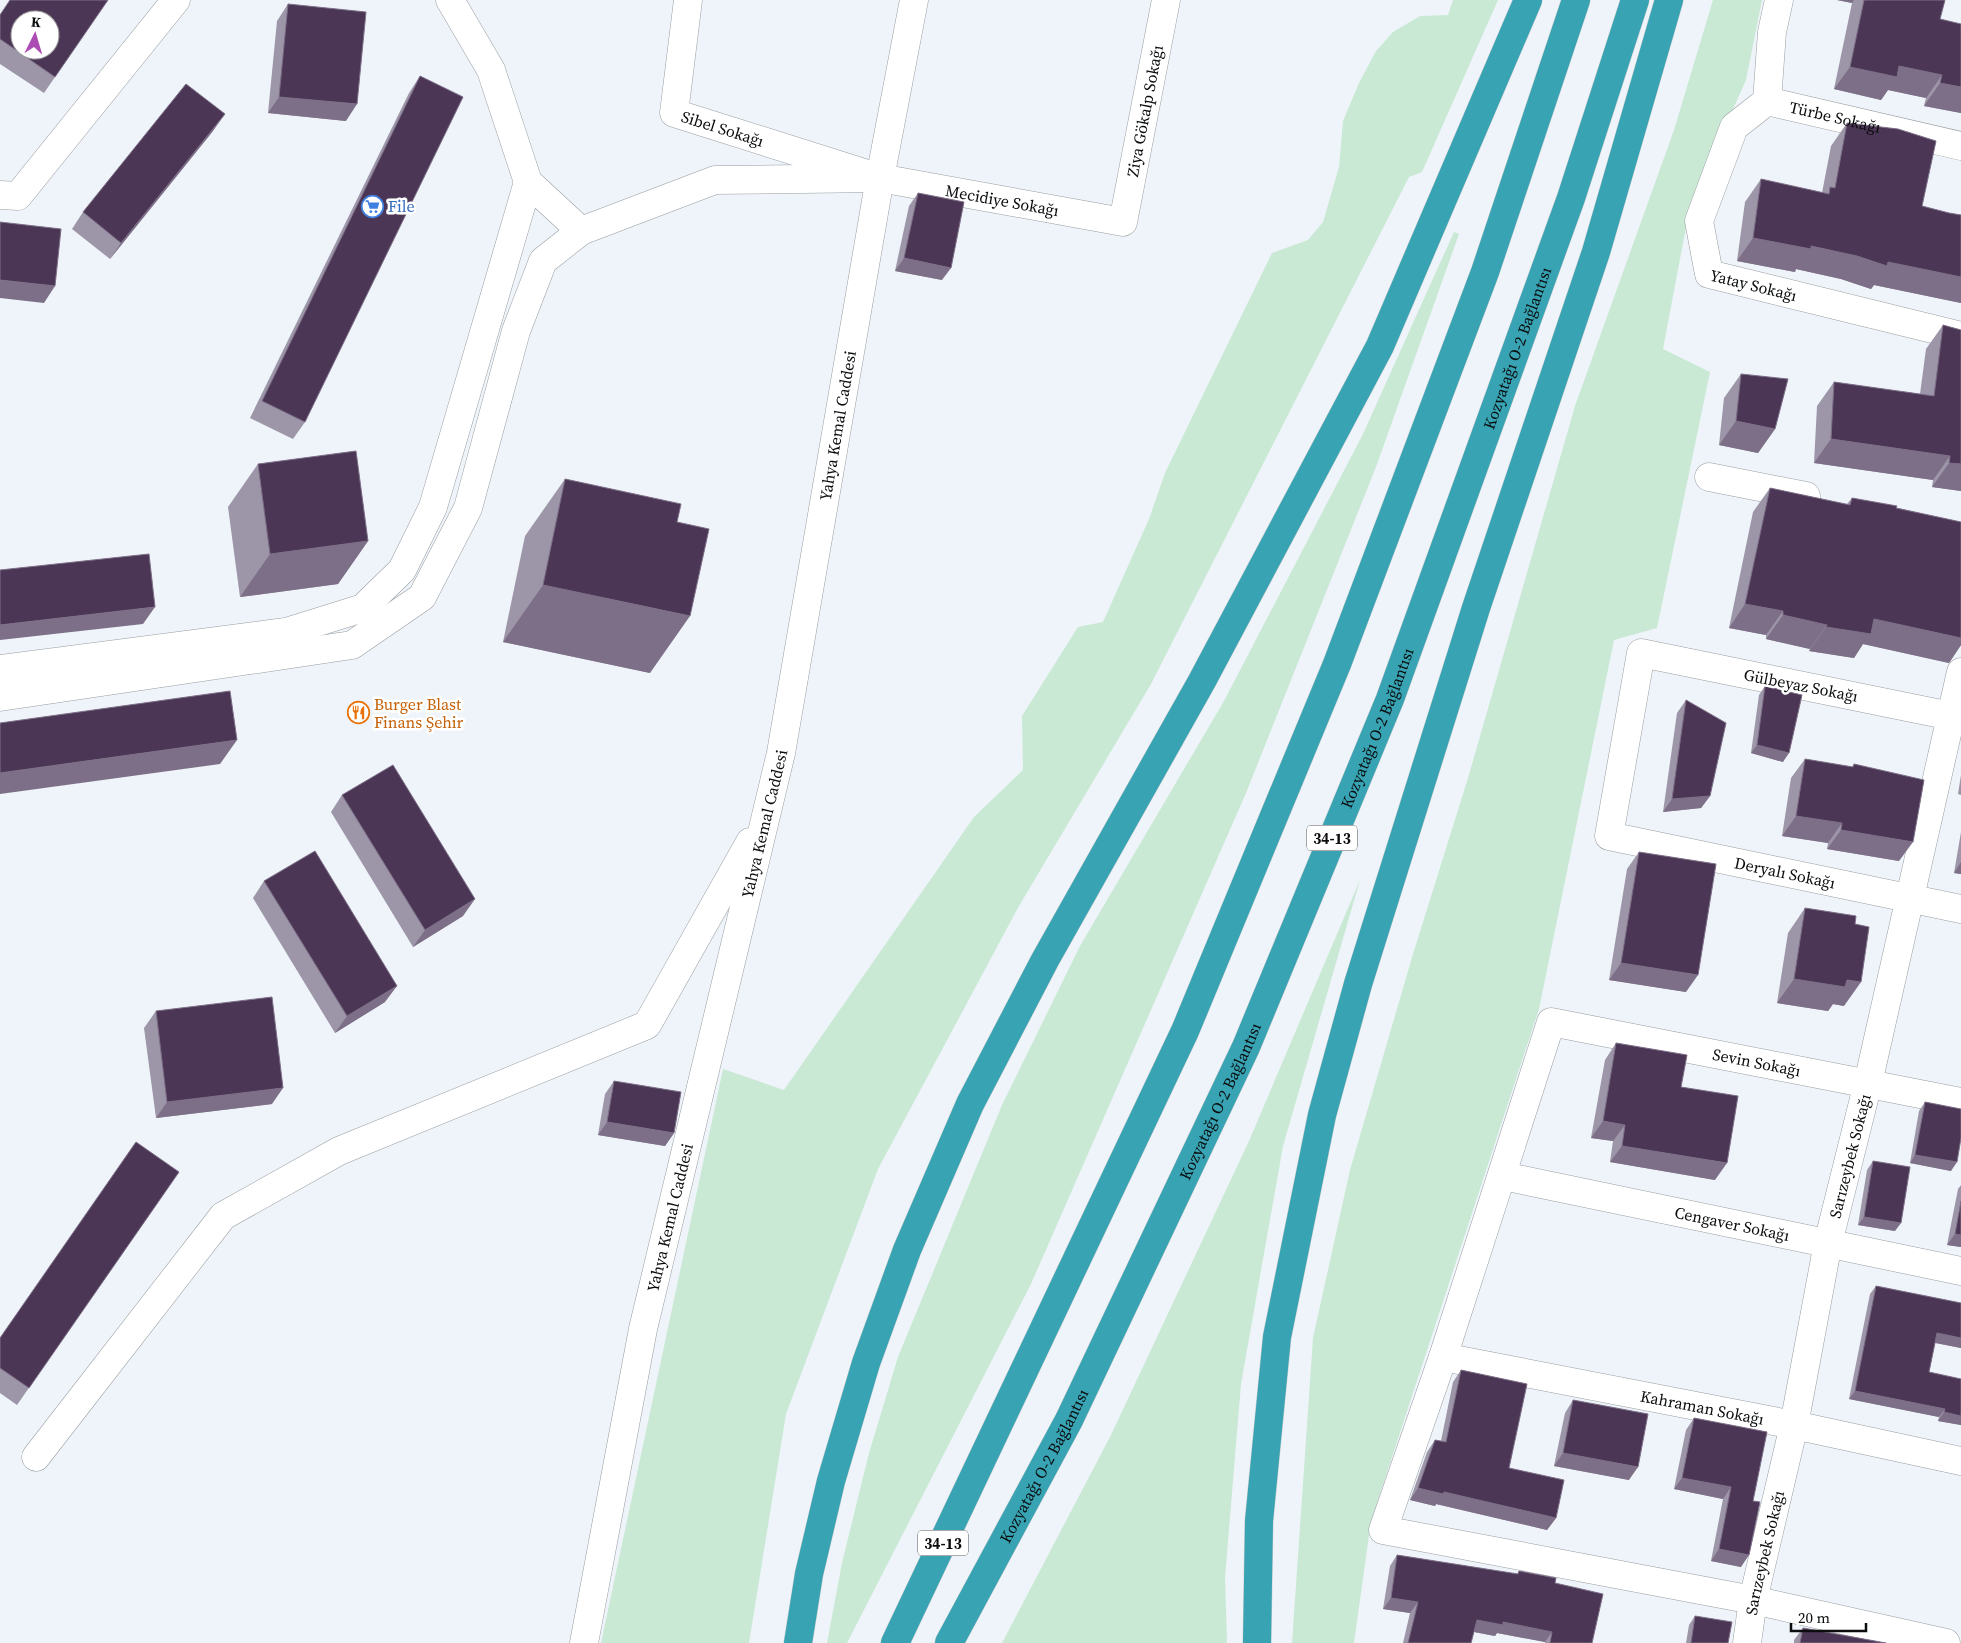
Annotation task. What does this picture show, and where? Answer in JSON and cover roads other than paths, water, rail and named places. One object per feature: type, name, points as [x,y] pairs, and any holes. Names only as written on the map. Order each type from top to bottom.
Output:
[{"type":"highway","points":[[798,1643],[809,1574],[831,1480],[866,1363],[907,1250],[970,1104],[1044,960],[1202,681],[1380,346],[1528,0]]},
{"type":"highway","name":"34-13","points":[[895,1643],[1185,1031],[1337,664],[1485,272],[1576,0]]},
{"type":"highway","name":"Kozyatağı O-2 Bağlantısı","points":[[949,1643],[1069,1420],[1246,1047],[1390,699],[1571,198],[1635,0]]},
{"type":"highway","points":[[1257,1643],[1259,1520],[1277,1337],[1322,1115],[1361,975],[1476,608],[1596,252],[1669,0]]},
{"type":"highway","points":[[874,1643],[991,1442]]},
{"type":"street","points":[[0,195],[18,196],[176,0]]},
{"type":"street","points":[[450,0],[491,70],[528,182],[581,231]]},
{"type":"street","name":"Sibel Sokağı","points":[[688,0],[674,113],[880,178]]},
{"type":"street","name":"Yahya Kemal Caddesi","points":[[584,1643],[643,1330],[783,744],[880,178],[914,0]]},
{"type":"street","name":"Ziya Gökalp Sokağı","points":[[1123,222],[1166,0]]},
{"type":"street","points":[[1767,101],[1772,32],[1779,0]]},
{"type":"street","name":"Türbe Sokağı","points":[[1767,101],[1961,146]]},
{"type":"street","name":"Yatay Sokağı","points":[[1767,101],[1734,127],[1699,221],[1709,274],[1961,336]]},
{"type":"street","points":[[0,697],[352,645],[422,597],[468,508],[516,331],[543,261],[581,231],[715,180],[880,178]]},
{"type":"street","name":"Mecidiye Sokağı","points":[[880,178],[1123,222]]},
{"type":"street","points":[[0,669],[286,632],[364,608],[402,570],[433,507],[528,182]]},
{"type":"street","points":[[1709,477],[1835,502]]},
{"type":"street","name":"Gülbeyaz Sokağı","points":[[1609,836],[1640,653],[1956,717]]},
{"type":"street","name":"Sarızeybek Sokağı","points":[[1747,1643],[1753,1600],[1794,1425],[1828,1243],[1956,717],[1961,672]]},
{"type":"street","points":[[36,1457],[223,1216],[339,1151],[647,1025],[767,812]]},
{"type":"street","name":"Deryalı Sokağı","points":[[1609,836],[1961,910]]},
{"type":"street","name":"Sevin Sokağı","points":[[1503,1176],[1551,1022],[1961,1102]]},
{"type":"street","points":[[1503,1176],[1383,1530],[1753,1600],[1946,1643]]},
{"type":"street","name":"Cengaver Sokağı","points":[[1503,1176],[1961,1271]]},
{"type":"street","name":"Kahraman Sokağı","points":[[1443,1357],[1794,1425],[1961,1461]]},
{"type":"place","name":"File","points":[[372,206]]},
{"type":"place","name":"Burger Blast Finans Şehir","points":[[358,713]]}]
